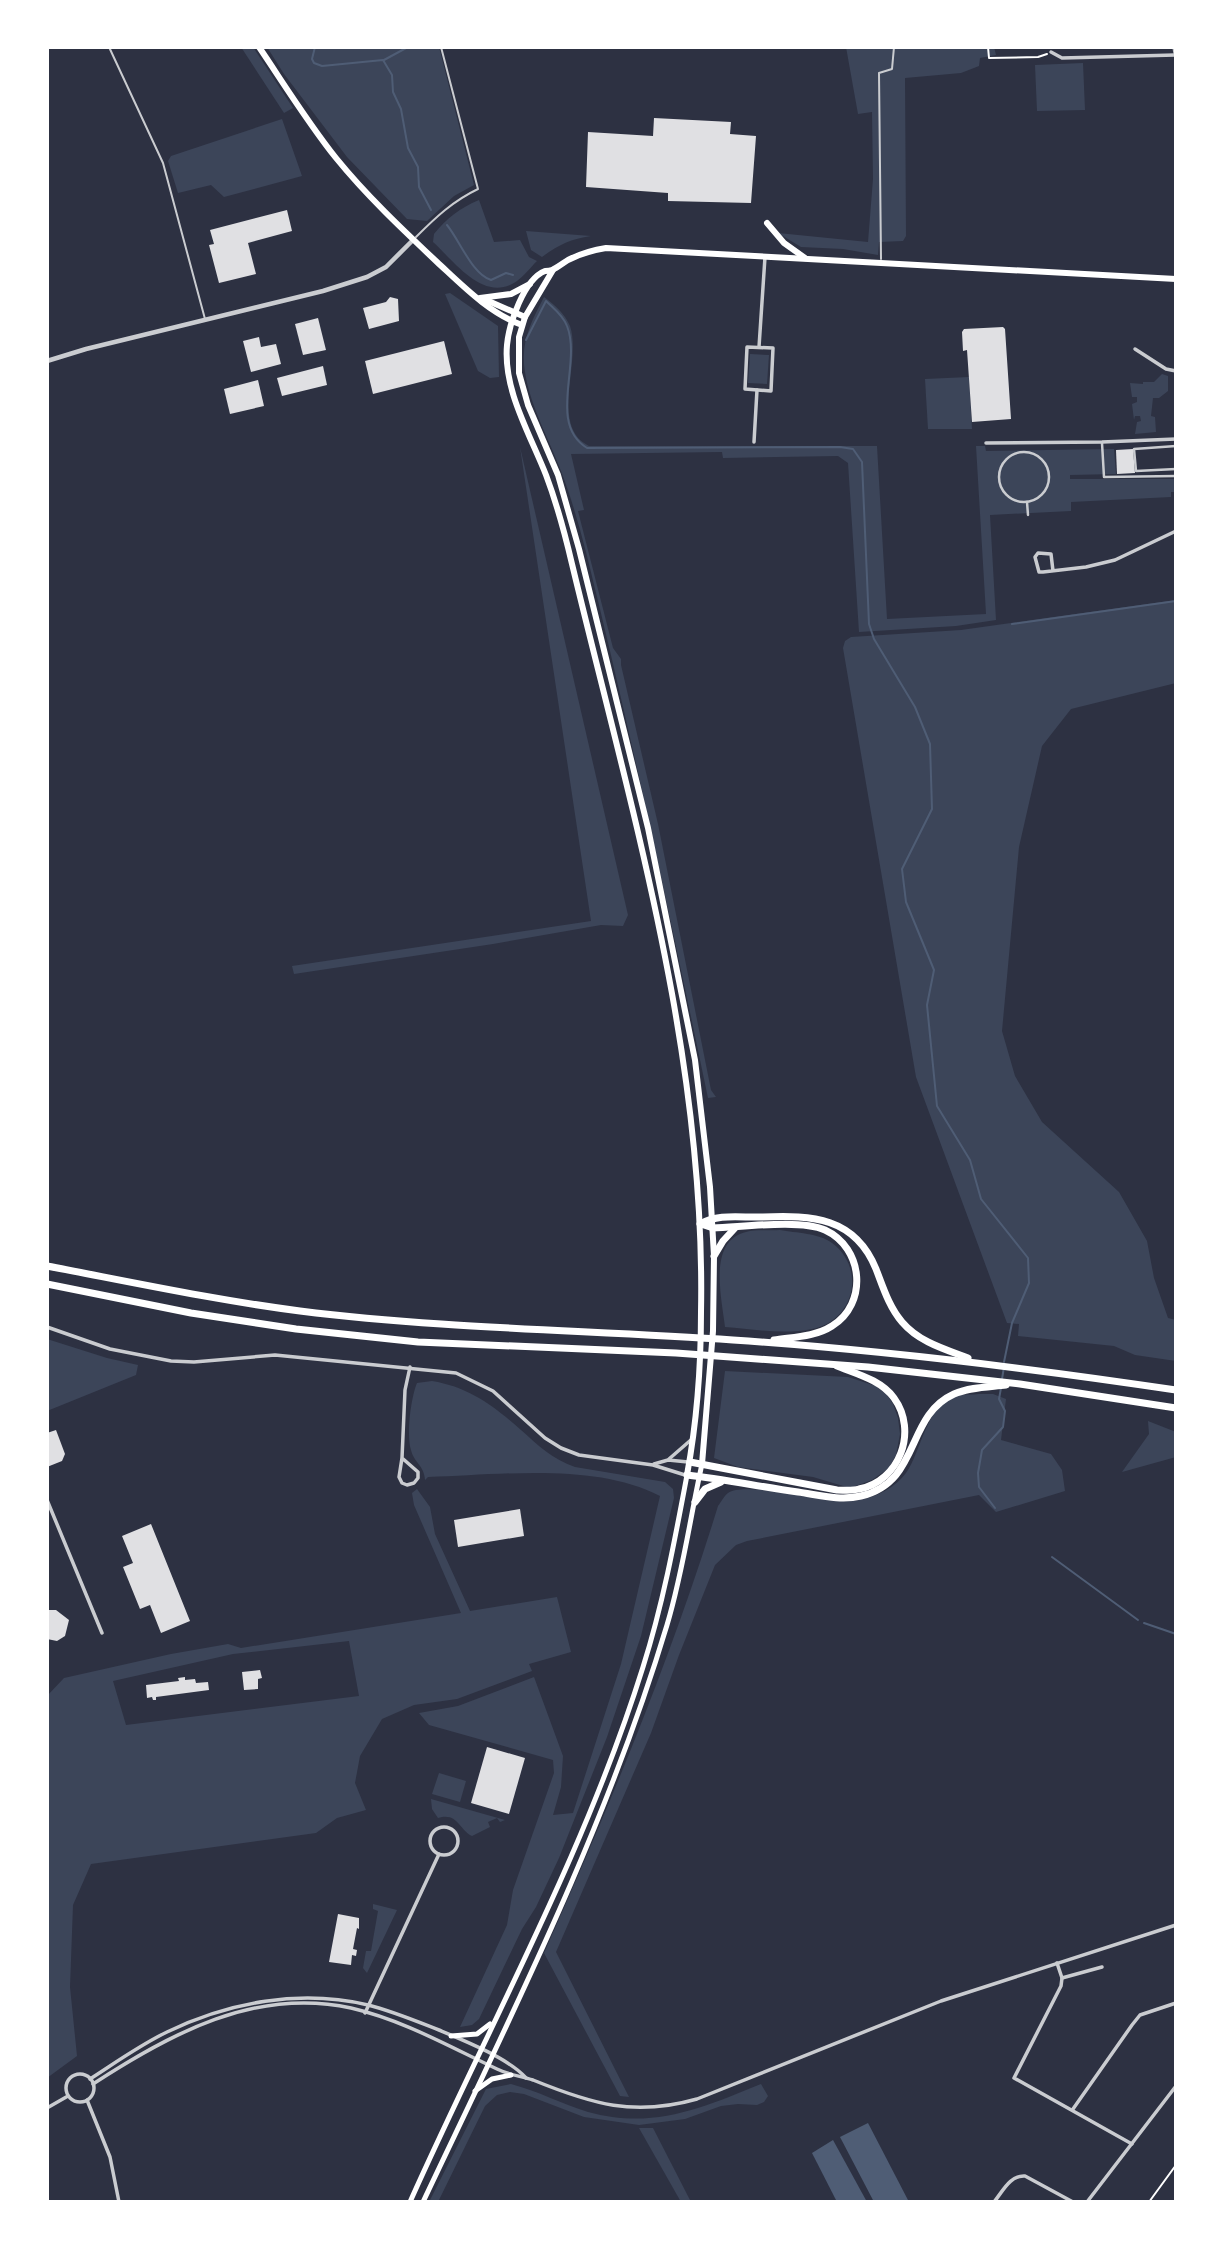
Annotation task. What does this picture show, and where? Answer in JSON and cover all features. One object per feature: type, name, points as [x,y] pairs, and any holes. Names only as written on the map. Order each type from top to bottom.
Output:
[{"type":"highway","points":[[700,1224],[713,1217],[810,1217],[838,1226],[853,1236],[867,1252],[894,1311],[907,1328],[933,1344],[978,1362]]},
{"type":"highway","points":[[700,1224],[713,1228],[802,1225],[834,1235],[847,1248],[856,1268],[857,1283],[855,1297],[845,1314],[834,1325],[811,1334],[760,1342]]},
{"type":"highway","points":[[715,1256],[735,1227]]},
{"type":"highway","points":[[47,1266],[198,1295],[300,1311],[421,1324],[677,1336],[868,1350],[990,1363],[1176,1391]]},
{"type":"highway","points":[[47,1284],[191,1313],[296,1329],[418,1342],[676,1353],[830,1364],[988,1384],[1020,1384],[1176,1408]]},
{"type":"highway","points":[[690,1462],[837,1490],[860,1489],[884,1478],[903,1448],[906,1428],[898,1405],[881,1385],[830,1364]]},
{"type":"highway","points":[[687,1475],[837,1498],[870,1494],[886,1486],[902,1469],[925,1418],[937,1405],[960,1391],[988,1384]]},
{"type":"highway","points":[[695,1502],[705,1489],[724,1481]]},
{"type":"main road","points":[[259,47],[334,156],[413,240],[487,307],[522,325]]},
{"type":"main road","points":[[767,223],[784,243],[807,259]]},
{"type":"main road","points":[[480,298],[513,293],[544,272],[580,255],[606,248],[1176,279]]},
{"type":"main road","points":[[423,2202],[550,1929],[627,1745],[673,1605],[702,1464],[713,1343],[713,1217],[695,1060],[648,828],[579,549],[558,475],[528,405],[519,373],[519,337],[522,325],[553,270]]},
{"type":"main road","points":[[410,2202],[567,1865],[618,1741],[643,1667],[674,1549],[694,1437],[701,1345],[700,1224],[689,1096],[668,973],[569,554],[547,478],[519,410],[508,374],[507,344],[512,321],[531,283]]},
{"type":"main road","points":[[480,298],[525,317]]},
{"type":"main road","points":[[451,2036],[477,2034],[493,2022]]},
{"type":"main road","points":[[475,2091],[492,2079],[511,2075]]},
{"type":"street","points":[[1051,52],[1062,58],[1176,57],[1174,47]]},
{"type":"street","points":[[47,361],[330,289],[367,277],[386,267],[413,240]]},
{"type":"street","points":[[759,347],[765,257]]},
{"type":"street","points":[[747,347],[759,347],[773,348],[771,391],[745,389],[747,347]]},
{"type":"street","points":[[1135,349],[1166,369],[1176,371]]},
{"type":"street","points":[[754,442],[757,390]]},
{"type":"street","points":[[986,443],[1176,439]]},
{"type":"street","points":[[1139,441],[1140,449]]},
{"type":"street","points":[[1024,442],[1024,451]]},
{"type":"street","points":[[1102,442],[1104,477],[1176,476]]},
{"type":"street","points":[[1176,446],[1134,449],[1136,471],[1176,469]]},
{"type":"street","points":[[1024,451],[1042,458],[1048,468],[1049,477],[1043,494],[1027,502],[1009,498],[999,482],[999,472],[1006,458],[1015,452],[1024,451]]},
{"type":"street","points":[[1141,471],[1142,476]]},
{"type":"street","points":[[1027,502],[1028,514]]},
{"type":"street","points":[[1053,571],[1051,554],[1038,553],[1035,558],[1037,570],[1041,572],[1053,571],[1086,567],[1115,560],[1176,531]]},
{"type":"street","points":[[47,1327],[110,1349],[172,1362],[275,1355],[456,1373],[482,1384],[545,1438],[571,1452],[653,1465],[687,1475]]},
{"type":"street","points":[[402,1458],[418,1472],[414,1483],[402,1483],[399,1477],[405,1390],[410,1367]]},
{"type":"street","points":[[653,1465],[668,1460],[694,1437]]},
{"type":"street","points":[[668,1460],[690,1462]]},
{"type":"street","points":[[47,1500],[102,1633]]},
{"type":"street","points":[[447,1828],[455,1833],[456,1847],[450,1853],[439,1854],[430,1844],[432,1835],[438,1829],[447,1828]]},
{"type":"street","points":[[365,2012],[439,1854]]},
{"type":"street","points":[[93,2084],[149,2048],[225,2015],[275,2005],[304,2004],[336,2006],[365,2012],[419,2032],[511,2075],[527,2078],[569,2095],[608,2106],[639,2109],[667,2107],[698,2099],[934,2003],[1176,1925]]},
{"type":"street","points":[[1057,1963],[1062,1978],[1061,1986],[1014,2078],[1132,2144]]},
{"type":"street","points":[[1062,1978],[1102,1967]]},
{"type":"street","points":[[90,2079],[168,2031],[224,2009],[284,1999],[337,2000],[368,2005],[481,2049],[519,2070],[527,2078]]},
{"type":"street","points":[[1073,2109],[1140,2015],[1176,2003]]},
{"type":"street","points":[[82,2074],[93,2084],[93,2091],[87,2100],[78,2102],[68,2096],[66,2087],[69,2079],[82,2074]]},
{"type":"street","points":[[1087,2202],[1176,2087]]},
{"type":"street","points":[[47,2108],[68,2096]]},
{"type":"street","points":[[87,2100],[110,2157],[119,2202]]},
{"type":"street","points":[[994,2202],[1012,2179],[1018,2176],[1025,2176],[1073,2202]]},
{"type":"lane","points":[[109,47],[163,163],[205,319]]},
{"type":"lane","points":[[413,240],[444,209],[478,189],[441,47]]},
{"type":"lane","points":[[881,264],[878,73],[892,69],[894,47]]},
{"type":"path","points":[[988,47],[989,58],[1038,57],[1051,52]]},
{"type":"path","points":[[1149,2202],[1176,2165]]},
{"type":"shaded area","points":[[241,47],[253,47],[293,108],[284,113]]},
{"type":"shaded area","points":[[267,47],[439,47],[474,185],[454,196],[427,221],[407,219],[347,157],[284,74]]},
{"type":"shaded area","points":[[846,47],[994,47],[996,55],[980,58],[979,66],[961,73],[905,78],[906,236],[903,241],[879,242],[878,255],[843,249],[801,247],[778,233],[868,242],[873,179],[872,112],[858,114]]},
{"type":"shaded area","points":[[1083,63],[1085,110],[1037,111],[1035,65]]},
{"type":"shaded area","points":[[282,119],[302,176],[224,197],[211,185],[178,193],[168,161],[171,156]]},
{"type":"shaded area","points":[[479,200],[494,242],[520,240],[529,257],[537,261],[522,277],[501,288],[489,287],[468,276],[433,242],[434,234],[449,218]]},
{"type":"shaded area","points":[[526,231],[591,236],[565,243],[542,257],[531,250]]},
{"type":"shaded area","points":[[450,293],[498,326],[499,377],[490,378],[478,371],[445,294]]},
{"type":"shaded area","points":[[544,297],[559,310],[570,326],[573,340],[569,392],[571,424],[577,437],[589,446],[877,446],[887,619],[986,614],[976,446],[985,446],[986,451],[1114,449],[1116,474],[1070,475],[1070,479],[1176,479],[1176,492],[1171,492],[1171,497],[1071,502],[1071,511],[990,515],[996,620],[956,626],[859,632],[848,463],[838,456],[723,458],[722,452],[571,454],[584,510],[578,511],[613,648],[621,659],[658,824],[711,1090],[716,1097],[708,1098],[634,756],[575,511],[527,385],[525,342]]},
{"type":"shaded area","points":[[750,354],[769,355],[767,384],[748,383]]},
{"type":"shaded area","points":[[1162,374],[1168,376],[1168,391],[1159,398],[1153,398],[1151,416],[1155,417],[1156,432],[1135,434],[1137,422],[1141,421],[1140,416],[1135,416],[1134,420],[1132,404],[1137,402],[1137,397],[1132,397],[1130,383],[1154,382]]},
{"type":"shaded area","points":[[969,377],[972,429],[928,429],[925,379]]},
{"type":"shaded area","points":[[520,447],[628,915],[623,926],[601,925],[294,974],[292,966],[591,921]]},
{"type":"shaded area","points":[[1176,600],[1176,683],[1071,709],[1042,746],[1019,847],[1002,1031],[1015,1076],[1042,1122],[1119,1192],[1147,1241],[1154,1278],[1168,1318],[1176,1320],[1176,1361],[1135,1355],[1114,1346],[1018,1336],[1019,1324],[1007,1323],[916,1077],[843,648],[845,641],[851,637],[961,630]]},
{"type":"shaded area","points":[[780,1230],[821,1237],[843,1254],[850,1266],[852,1280],[846,1305],[838,1316],[826,1324],[801,1331],[779,1332],[725,1327],[720,1272],[726,1247],[734,1238],[746,1232]]},
{"type":"shaded area","points":[[47,1339],[138,1365],[136,1375],[47,1411]]},
{"type":"shaded area","points":[[725,1371],[848,1377],[876,1386],[887,1395],[898,1418],[900,1434],[896,1455],[889,1468],[872,1480],[850,1488],[813,1477],[738,1467],[714,1458]]},
{"type":"shaded area","points":[[432,1381],[458,1388],[480,1399],[501,1413],[546,1452],[567,1464],[665,1482],[673,1489],[674,1498],[641,1636],[607,1737],[559,1858],[479,2019],[472,2025],[460,2027],[507,1925],[513,1890],[554,1773],[553,1760],[429,1725],[419,1713],[458,1706],[534,1677],[563,1756],[561,1787],[553,1815],[573,1813],[621,1664],[660,1496],[607,1478],[577,1475],[516,1473],[428,1477],[425,1480],[411,1450],[409,1426],[417,1383]]},
{"type":"shaded area","points":[[993,1394],[1006,1399],[1001,1440],[1051,1454],[1062,1470],[1065,1491],[996,1512],[979,1495],[747,1541],[736,1545],[715,1565],[651,1733],[556,1952],[629,2097],[620,2096],[544,1953],[638,1732],[680,1620],[718,1506],[728,1493],[738,1490],[753,1489],[846,1501],[879,1494],[897,1483],[906,1473],[932,1417],[947,1399],[958,1395]]},
{"type":"shaded area","points":[[1148,1421],[1176,1432],[1176,1457],[1122,1472],[1149,1434]]},
{"type":"shaded area","points":[[417,1489],[430,1507],[435,1534],[470,1611],[557,1597],[571,1652],[529,1664],[532,1671],[457,1699],[414,1705],[382,1719],[360,1756],[355,1783],[366,1810],[337,1818],[316,1833],[91,1864],[73,1905],[70,1987],[77,2056],[47,2078],[47,1696],[64,1678],[171,1654],[228,1644],[241,1648],[461,1613],[414,1505],[412,1493]],"holes":[[[349,1641],[359,1696],[126,1725],[113,1681],[233,1654]]]},
{"type":"shaded area","points":[[439,1773],[466,1781],[460,1802],[432,1794]]},
{"type":"shaded area","points":[[431,1799],[505,1820],[500,1822],[497,1818],[488,1822],[490,1827],[472,1836],[454,1819],[438,1818],[432,1809]]},
{"type":"shaded area","points":[[373,1904],[397,1910],[367,1973],[363,1968],[366,1951],[371,1951],[378,1911],[373,1909]]},
{"type":"shaded area","points":[[511,2084],[588,2112],[634,2119],[677,2114],[761,2084],[768,2096],[764,2102],[757,2105],[721,2106],[685,2119],[639,2125],[584,2117],[524,2094],[510,2092],[497,2095],[485,2106],[438,2202],[429,2202],[486,2089]]},
{"type":"shaded area","points":[[868,2123],[909,2202],[874,2202],[840,2137]]},
{"type":"shaded area","points":[[639,2128],[653,2128],[691,2202],[681,2202]]},
{"type":"shaded area","points":[[833,2140],[867,2202],[837,2202],[812,2153]]},
{"type":"building","points":[[654,118],[731,122],[730,134],[756,136],[751,203],[668,201],[668,193],[586,187],[588,132],[653,136]]},
{"type":"building","points":[[287,210],[292,231],[248,243],[256,274],[219,283],[209,245],[214,244],[210,230]]},
{"type":"building","points":[[390,297],[398,299],[399,321],[369,329],[363,308],[386,302]]},
{"type":"building","points":[[318,318],[326,350],[303,355],[295,324]]},
{"type":"building","points":[[1003,327],[1011,419],[972,422],[967,350],[963,351],[962,332],[964,329]]},
{"type":"building","points":[[259,337],[261,347],[276,344],[281,364],[251,372],[243,341]]},
{"type":"building","points":[[444,341],[452,374],[373,394],[365,361]]},
{"type":"building","points":[[323,366],[327,385],[282,396],[277,378]]},
{"type":"building","points":[[258,380],[264,406],[230,414],[224,389]]},
{"type":"building","points":[[1133,449],[1135,473],[1117,474],[1116,450]]},
{"type":"building","points":[[56,1430],[65,1454],[62,1461],[47,1467],[47,1433]]},
{"type":"building","points":[[520,1509],[524,1536],[458,1547],[454,1520]]},
{"type":"building","points":[[151,1524],[190,1621],[161,1633],[150,1605],[140,1609],[123,1567],[133,1563],[122,1536]]},
{"type":"building","points":[[48,1610],[56,1610],[69,1620],[65,1636],[57,1641],[47,1639]]},
{"type":"building","points":[[260,1670],[262,1678],[258,1679],[258,1689],[244,1690],[242,1672]]},
{"type":"building","points":[[185,1677],[185,1680],[195,1679],[196,1683],[208,1682],[209,1690],[156,1697],[156,1700],[147,1698],[146,1685],[179,1681],[178,1678]]},
{"type":"building","points":[[487,1747],[525,1758],[509,1814],[471,1803]]},
{"type":"building","points":[[338,1914],[359,1918],[353,1949],[357,1950],[356,1956],[352,1955],[351,1965],[329,1962]]},
{"type":"waterway","points":[[315,47],[312,59],[314,63],[322,66],[383,60],[392,75],[393,92],[401,109],[408,148],[418,167],[419,187],[431,210]]},
{"type":"waterway","points":[[384,60],[408,47]]},
{"type":"waterway","points":[[447,225],[472,264],[484,277],[491,280],[506,273],[513,275]]},
{"type":"waterway","points":[[526,340],[546,301],[567,326],[571,341],[567,408],[569,424],[575,437],[587,448],[840,447],[853,449],[862,462],[869,624],[874,639],[915,707],[930,744],[932,809],[902,869],[906,902],[934,970],[927,1005],[937,1106],[970,1160],[981,1199],[1028,1258],[1029,1283],[1012,1323],[1004,1362]]},
{"type":"waterway","points":[[1012,624],[1176,601]]},
{"type":"waterway","points":[[1002,1379],[1004,1367]]},
{"type":"waterway","points":[[995,1508],[979,1487],[978,1473],[982,1450],[1003,1427],[1005,1411],[999,1399],[1001,1388]]},
{"type":"waterway","points":[[1052,1557],[1138,1620]]},
{"type":"waterway","points":[[1144,1623],[1176,1634]]}]
